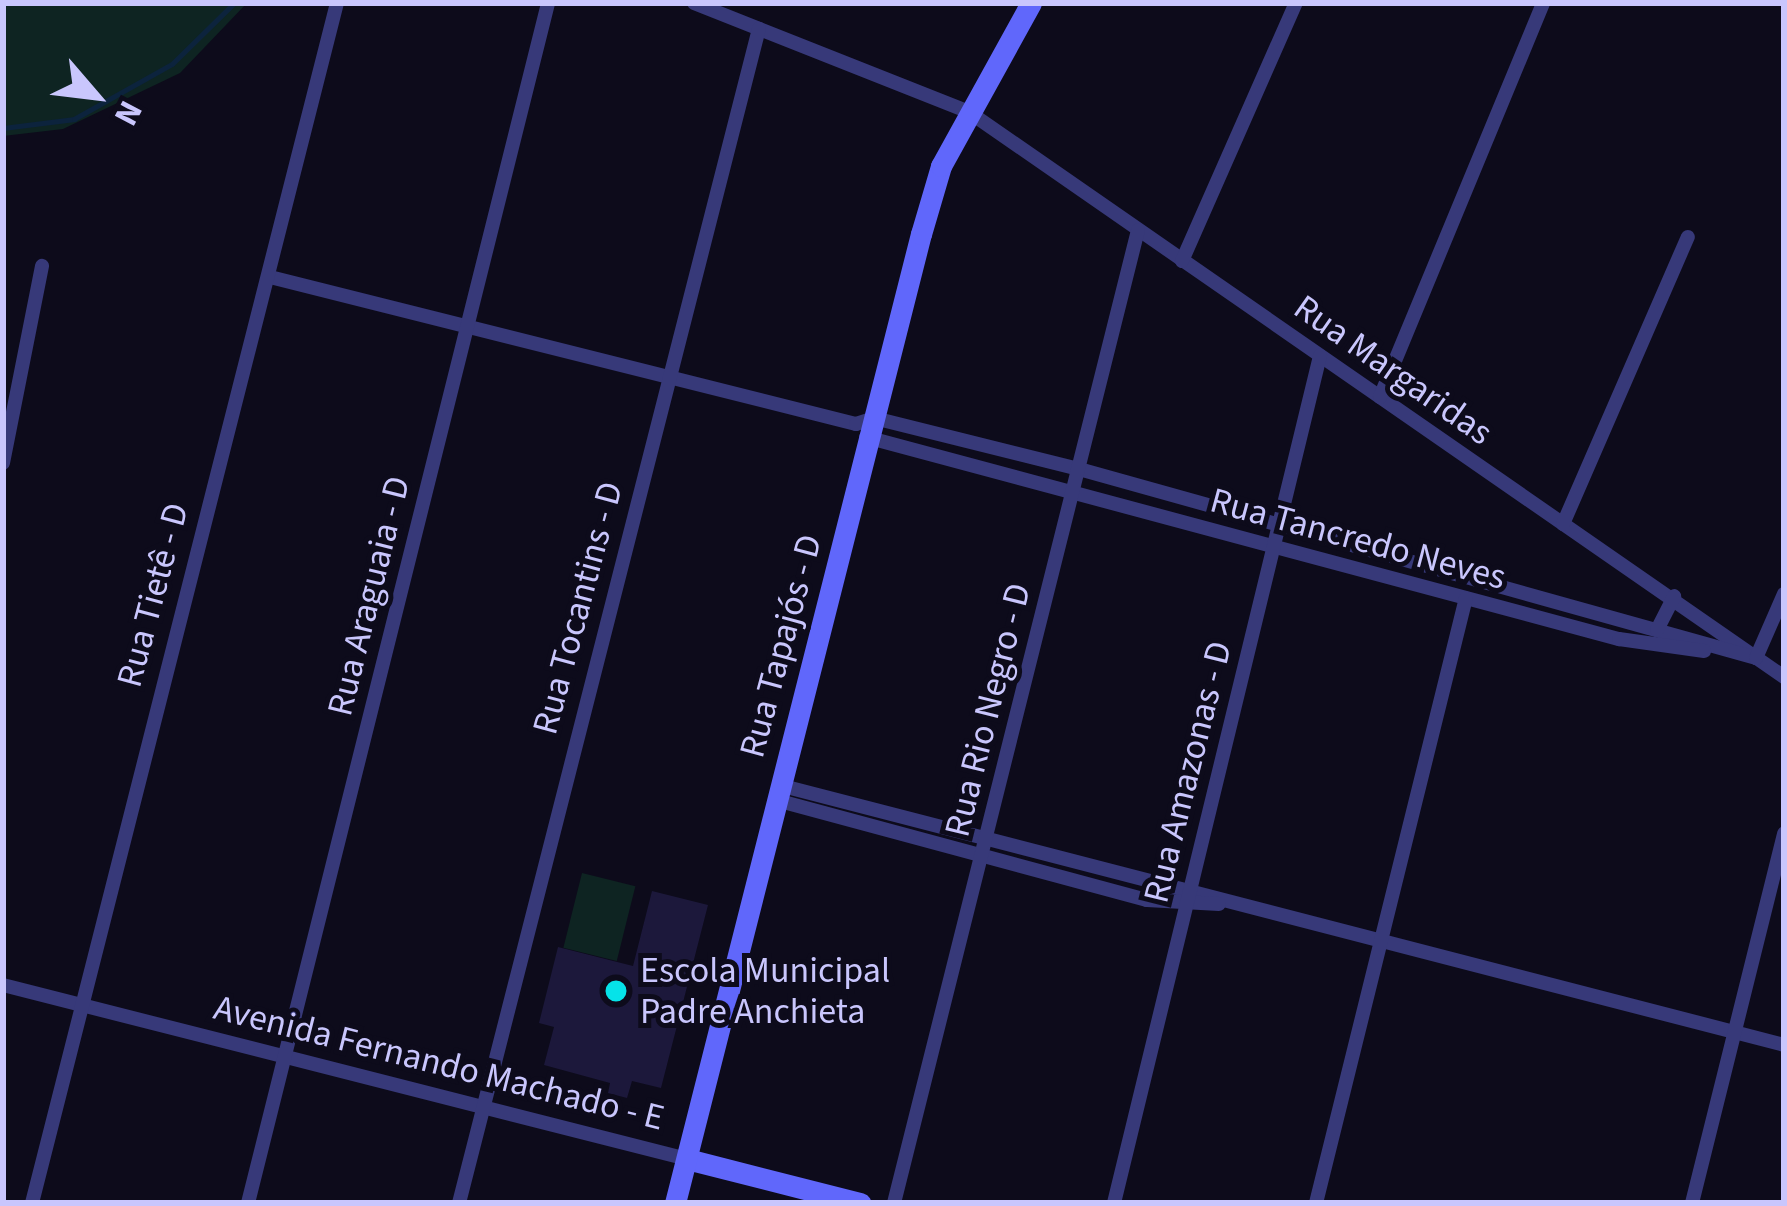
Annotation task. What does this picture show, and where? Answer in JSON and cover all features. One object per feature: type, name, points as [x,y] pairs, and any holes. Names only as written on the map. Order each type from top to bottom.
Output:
[{"type":"street","name":"Rua Tietê - D","points":[[32,1203],[338,3]]},
{"type":"street","name":"Rua Araguaia - D","points":[[248,1203],[548,3]]},
{"type":"street","name":"Rua Margaridas","points":[[694,3],[969,112],[1674,596],[1784,677]]},
{"type":"street","name":"Rua Tapajós - D","points":[[676,1203],[866,427],[941,166],[1031,3]]},
{"type":"street","points":[[1182,261],[1297,3]]},
{"type":"street","points":[[1380,397],[1543,3]]},
{"type":"street","name":"Rua Tocantins - D","points":[[459,1203],[759,28]]},
{"type":"street","name":"Rua Rio Negro - D","points":[[894,1203],[1138,230]]},
{"type":"street","points":[[1563,524],[1688,236]]},
{"type":"street","points":[[3,463],[42,266]]},
{"type":"street","name":"Rua Tancredo Neves","points":[[270,277],[866,427],[1079,469],[1280,521],[1756,658]]},
{"type":"street","name":"Rua Amazonas - D","points":[[1114,1203],[1320,356]]},
{"type":"street","name":"Rua Tancredo Neves","points":[[866,427],[1072,495],[1619,639],[1756,658]]},
{"type":"street","points":[[1756,658],[1784,594]]},
{"type":"street","points":[[1657,630],[1674,596]]},
{"type":"street","points":[[1316,1203],[1466,598]]},
{"type":"street","points":[[777,792],[988,833],[1191,886],[1222,904],[1784,1045]]},
{"type":"street","points":[[777,792],[982,859],[1186,906],[1222,904]]},
{"type":"street","points":[[1691,1203],[1784,833]]},
{"type":"street","name":"Avenida Fernando Machado - E","points":[[3,985],[860,1203]]},
{"type":"green space","points":[[3,3],[247,3],[180,73],[63,129],[3,136]]},
{"type":"green space","points":[[582,873],[635,886],[617,961],[563,948]]},
{"type":"building","points":[[652,891],[708,905],[661,1088],[632,1081],[627,1098],[608,1093],[610,1083],[544,1065],[554,1027],[539,1023],[558,947],[633,966]]},
{"type":"waterway","points":[[3,128],[74,119],[172,64],[234,3]]},
{"type":"place","name":"Escola Municipal Padre Anchieta","points":[[616,991]]}]
